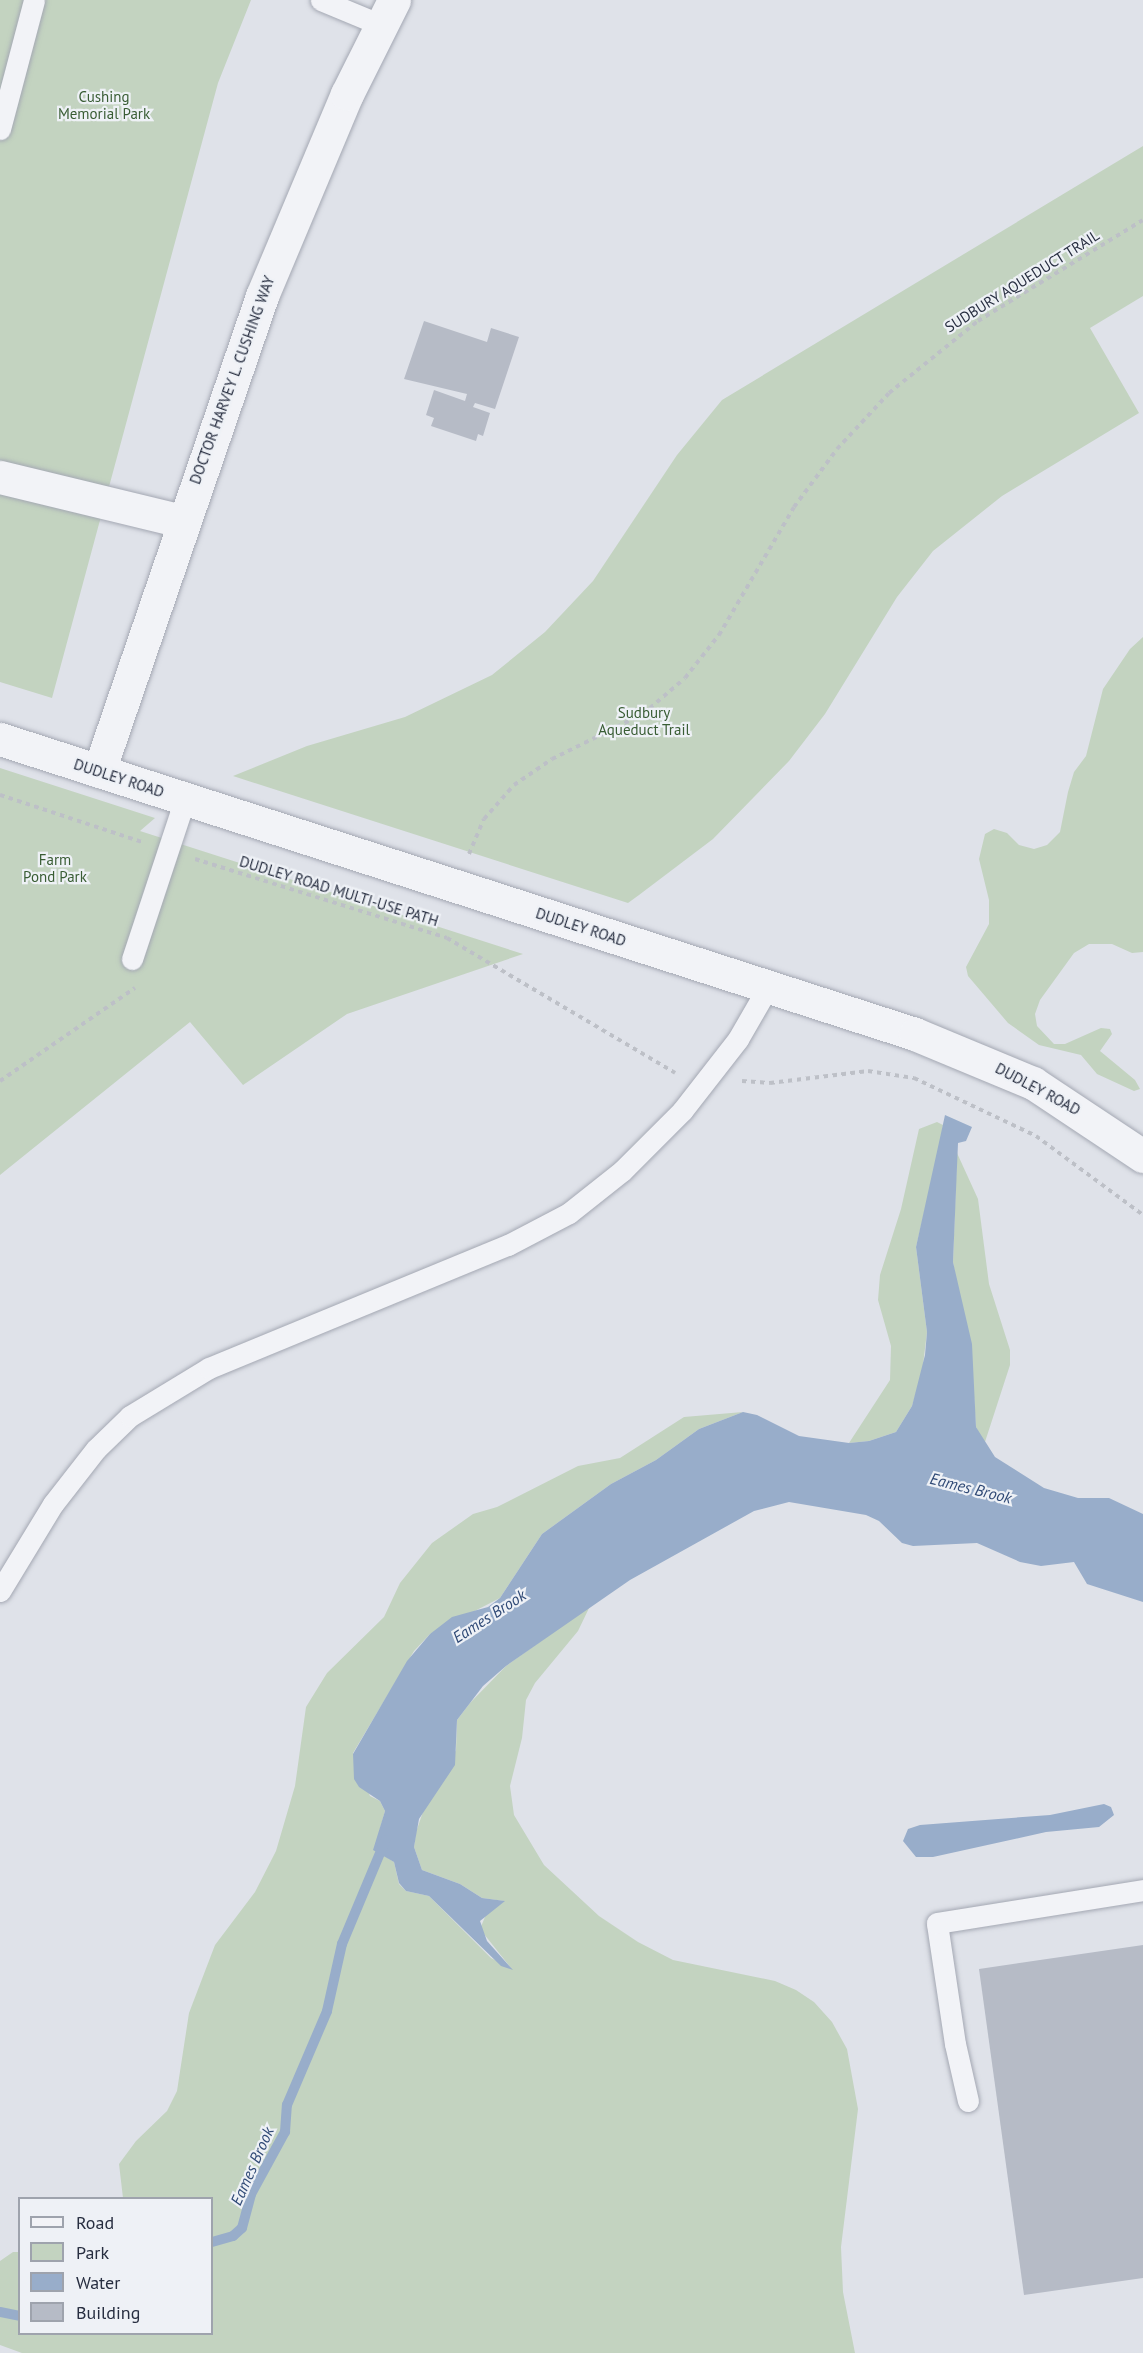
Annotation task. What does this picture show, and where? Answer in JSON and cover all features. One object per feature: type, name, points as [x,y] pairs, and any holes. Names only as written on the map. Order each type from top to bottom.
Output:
[{"type":"street","name":"DOCTOR HARVEY L. CUSHING WAY","points":[[99,771],[182,521],[266,285],[315,164],[388,12]]},
{"type":"street","points":[[0,477],[182,521]]},
{"type":"street","name":"DUDLEY ROAD","points":[[0,740],[915,1034],[1011,1073],[1070,1104],[1143,1156]]},
{"type":"lane","points":[[0,129],[34,0]]},
{"type":"lane","points":[[321,0],[388,12]]},
{"type":"lane","points":[[132,959],[185,799]]},
{"type":"lane","points":[[0,1591],[52,1504],[96,1449],[139,1409],[209,1368],[508,1245],[569,1212],[622,1171],[682,1111],[738,1039],[768,987]]},
{"type":"lane","points":[[968,2102],[955,2044],[937,1923],[1143,1890]]},
{"type":"path","name":"SUDBURY AQUEDUCT TRAIL","points":[[467,860],[484,819],[514,784],[552,759],[644,714],[685,678],[724,626],[794,507],[837,449],[889,393],[978,321],[1143,220]]},
{"type":"path","name":"DUDLEY ROAD MULTI-USE PATH","points":[[0,795],[447,938],[483,956],[648,1060],[681,1075]]},
{"type":"path","points":[[0,1081],[139,986]]},
{"type":"path","points":[[742,1082],[770,1083],[868,1071],[914,1078],[1036,1136],[1143,1215]]},
{"type":"green space","name":"Cushing Memorial Park","points":[[0,0],[251,0],[218,83],[52,698],[0,682]]},
{"type":"green space","name":"Sudbury Aqueduct Trail","points":[[1143,146],[1143,296],[1090,328],[1139,413],[1002,496],[933,551],[897,597],[825,714],[789,761],[713,839],[628,903],[233,776],[307,746],[405,717],[492,675],[545,632],[593,581],[677,455],[722,400]]},
{"type":"green space","points":[[1143,637],[1143,952],[1132,953],[1112,944],[1089,944],[1074,953],[1040,1000],[1035,1014],[1037,1026],[1054,1044],[1065,1044],[1101,1028],[1110,1029],[1112,1034],[1100,1051],[1135,1080],[1140,1089],[1134,1091],[1097,1074],[1081,1055],[1039,1045],[1008,1023],[968,976],[966,967],[989,924],[989,900],[979,859],[985,834],[994,829],[1007,833],[1019,845],[1034,849],[1047,845],[1060,832],[1074,772],[1086,756],[1103,689],[1130,649]]},
{"type":"green space","name":"Farm Pond Park","points":[[0,768],[155,818],[140,831],[523,954],[347,1014],[243,1085],[190,1022],[0,1175]]},
{"type":"green space","points":[[937,1122],[943,1125],[940,1146],[916,1247],[927,1332],[922,1373],[912,1406],[896,1432],[869,1441],[849,1443],[890,1380],[891,1346],[878,1300],[880,1275],[901,1209],[919,1129]]},
{"type":"green space","points":[[957,1153],[978,1199],[989,1284],[1010,1350],[1010,1365],[984,1445],[976,1427],[973,1382],[953,1262]]},
{"type":"green space","points":[[743,1412],[699,1429],[656,1460],[611,1484],[542,1534],[500,1598],[430,1634],[414,1651],[353,1753],[370,1796],[380,1801],[385,1811],[379,1832],[380,1853],[394,1862],[399,1884],[406,1891],[429,1896],[491,1958],[511,1968],[480,1929],[487,1912],[504,1901],[482,1898],[460,1884],[422,1870],[414,1847],[416,1832],[425,1806],[456,1750],[457,1720],[470,1703],[506,1666],[590,1606],[578,1631],[535,1683],[526,1700],[522,1738],[510,1786],[514,1815],[544,1865],[599,1916],[638,1942],[673,1960],[775,1981],[796,1990],[814,2002],[832,2022],[847,2049],[858,2109],[841,2247],[843,2292],[855,2353],[22,2353],[0,2345],[0,2261],[13,2252],[18,2252],[18,2335],[213,2335],[213,2197],[123,2197],[119,2164],[136,2141],[167,2111],[177,2091],[189,2013],[215,1945],[255,1892],[276,1851],[295,1786],[306,1707],[327,1673],[384,1617],[400,1583],[432,1543],[473,1514],[497,1507],[578,1466],[620,1458],[684,1417]]},
{"type":"water","points":[[945,1115],[972,1127],[966,1141],[958,1143],[953,1262],[972,1344],[976,1427],[995,1457],[1044,1488],[1078,1498],[1109,1498],[1143,1514],[1143,1602],[1087,1584],[1074,1562],[1041,1566],[1020,1562],[977,1543],[913,1546],[902,1543],[879,1521],[866,1515],[789,1502],[754,1511],[630,1580],[506,1666],[483,1686],[457,1720],[455,1765],[419,1819],[414,1847],[422,1870],[460,1884],[482,1898],[505,1901],[480,1921],[487,1941],[513,1970],[501,1966],[429,1896],[406,1891],[399,1883],[394,1862],[373,1850],[385,1811],[380,1801],[359,1787],[354,1779],[353,1754],[407,1661],[430,1634],[452,1617],[488,1607],[500,1598],[542,1534],[611,1484],[656,1460],[699,1429],[743,1412],[757,1415],[799,1436],[849,1443],[869,1441],[896,1432],[912,1406],[925,1355],[927,1332],[916,1247]]},
{"type":"water","points":[[1104,1804],[1111,1807],[1114,1815],[1099,1827],[1046,1832],[933,1857],[916,1857],[903,1841],[908,1829],[920,1825],[1050,1815]]},
{"type":"building","points":[[424,321],[487,342],[491,328],[519,337],[495,409],[475,403],[473,407],[490,413],[483,436],[478,434],[476,441],[431,426],[434,418],[426,415],[434,390],[465,401],[467,394],[404,379]]},
{"type":"building","points":[[1143,1945],[1143,2278],[1024,2295],[979,1969]]},
{"type":"waterway","name":"Eames Brook","points":[[213,2242],[233,2236],[242,2228],[251,2194],[285,2132],[287,2105],[327,2011],[342,1944],[385,1841]]},
{"type":"waterway","name":"Eames Brook","points":[[0,2312],[18,2316]]}]
